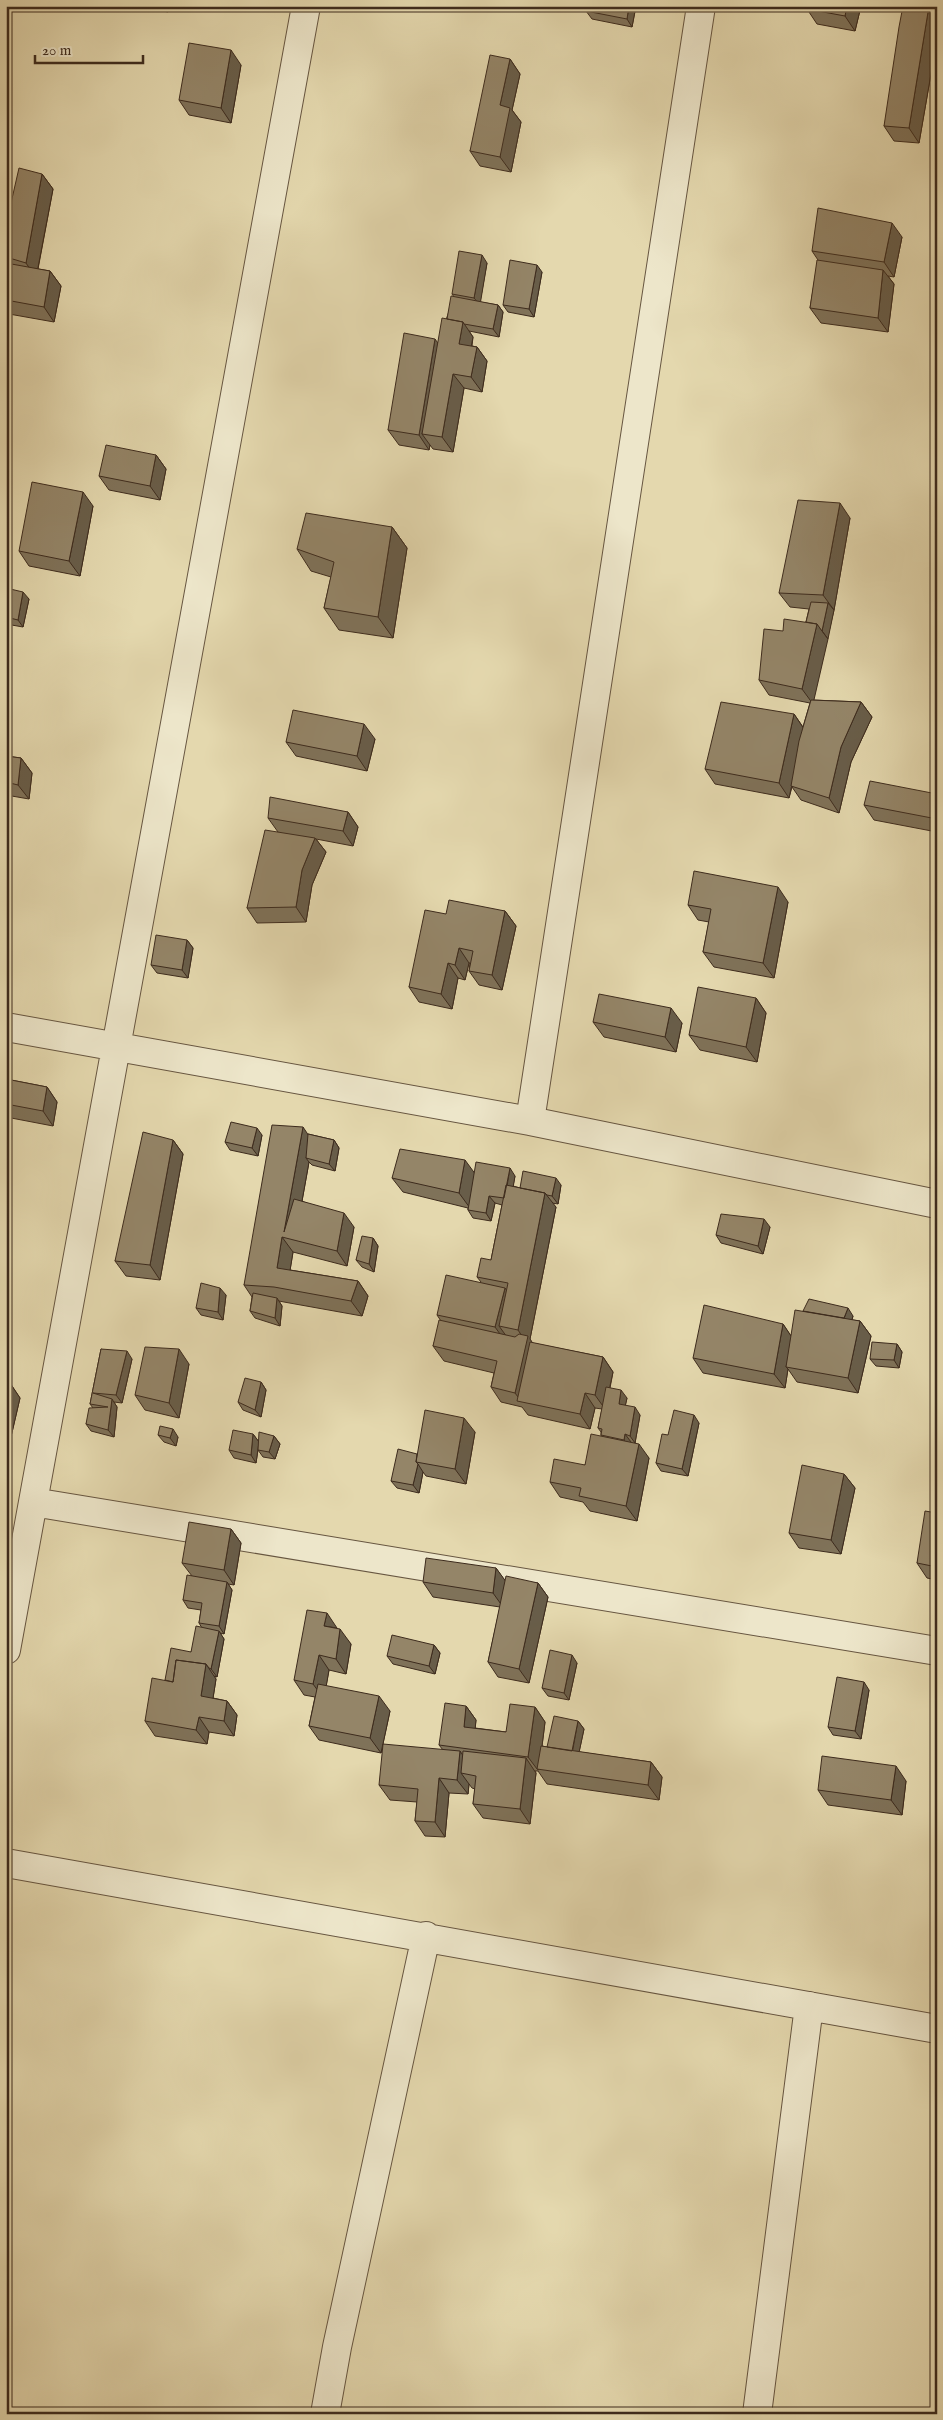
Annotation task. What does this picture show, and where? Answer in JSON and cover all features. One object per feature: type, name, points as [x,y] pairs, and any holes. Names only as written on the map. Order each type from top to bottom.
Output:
[{"type":"street","points":[[6,1650],[306,6]]},
{"type":"street","points":[[530,1121],[701,6]]},
{"type":"street","points":[[6,1027],[530,1121],[937,1204]]},
{"type":"street","points":[[33,1502],[937,1651]]},
{"type":"street","points":[[6,1863],[426,1936],[937,2030]]},
{"type":"street","points":[[325,2414],[337,2346],[426,1936]]},
{"type":"street","points":[[757,2414],[809,2006]]},
{"type":"building","points":[[587,6],[629,6],[627,19],[586,11]]},
{"type":"building","points":[[807,6],[847,6],[845,16],[807,9]]},
{"type":"building","points":[[903,6],[929,6],[909,128],[884,126]]},
{"type":"building","points":[[189,43],[231,50],[221,108],[179,100]]},
{"type":"building","points":[[490,55],[510,59],[500,105],[510,108],[500,157],[470,151]]},
{"type":"building","points":[[19,168],[42,174],[26,263],[6,257],[6,225]]},
{"type":"building","points":[[818,208],[892,223],[884,262],[812,251]]},
{"type":"building","points":[[459,251],[482,255],[474,298],[452,294]]},
{"type":"building","points":[[510,260],[537,265],[529,309],[503,305]]},
{"type":"building","points":[[817,260],[883,270],[878,318],[810,308]]},
{"type":"building","points":[[6,263],[50,271],[44,307],[6,300]]},
{"type":"building","points":[[451,296],[498,305],[493,329],[447,319]]},
{"type":"building","points":[[442,318],[463,322],[459,344],[477,347],[471,377],[453,374],[442,437],[422,434]]},
{"type":"building","points":[[404,333],[435,339],[419,435],[388,430]]},
{"type":"building","points":[[106,445],[156,455],[150,486],[99,476]]},
{"type":"building","points":[[32,482],[83,492],[69,561],[19,551]]},
{"type":"building","points":[[798,500],[840,503],[823,595],[779,593]]},
{"type":"building","points":[[306,513],[392,527],[378,617],[324,608],[334,562],[297,549]]},
{"type":"building","points":[[6,588],[23,592],[18,620],[6,617]]},
{"type":"building","points":[[811,602],[828,603],[822,631],[817,624],[806,622]]},
{"type":"building","points":[[784,619],[817,624],[802,689],[759,680],[764,629],[783,631]]},
{"type":"building","points":[[811,700],[861,702],[841,747],[829,798],[791,786],[799,741]]},
{"type":"building","points":[[721,702],[794,714],[779,783],[705,769]]},
{"type":"building","points":[[293,710],[364,724],[357,756],[286,742]]},
{"type":"building","points":[[6,756],[21,758],[18,785],[6,782]]},
{"type":"building","points":[[870,781],[937,794],[937,819],[864,805]]},
{"type":"building","points":[[270,797],[348,812],[343,831],[268,818]]},
{"type":"building","points":[[265,830],[315,838],[302,870],[296,907],[247,908]]},
{"type":"building","points":[[694,871],[778,887],[763,963],[703,952],[711,909],[688,905]]},
{"type":"building","points":[[449,900],[505,911],[492,975],[469,971],[473,951],[459,948],[455,965],[448,963],[441,994],[409,987],[425,910],[446,914]]},
{"type":"building","points":[[156,935],[187,940],[182,970],[151,965]]},
{"type":"building","points":[[698,987],[756,998],[746,1047],[689,1035]]},
{"type":"building","points":[[599,994],[671,1008],[665,1037],[593,1022]]},
{"type":"building","points":[[6,1079],[47,1087],[43,1111],[6,1104]]},
{"type":"building","points":[[231,1122],[257,1128],[252,1148],[225,1142]]},
{"type":"building","points":[[272,1125],[303,1127],[284,1232],[294,1199],[344,1213],[337,1251],[282,1237],[277,1268],[358,1281],[351,1301],[274,1287],[244,1285]]},
{"type":"building","points":[[143,1132],[173,1140],[150,1265],[115,1261]]},
{"type":"building","points":[[308,1134],[334,1140],[329,1164],[306,1158]]},
{"type":"building","points":[[400,1149],[465,1160],[459,1193],[392,1178]]},
{"type":"building","points":[[476,1162],[510,1168],[504,1198],[489,1196],[486,1213],[468,1210]]},
{"type":"building","points":[[523,1171],[556,1178],[552,1196],[520,1188]]},
{"type":"building","points":[[506,1185],[545,1193],[518,1330],[499,1326],[508,1283],[477,1277],[481,1258],[491,1260]]},
{"type":"building","points":[[721,1214],[764,1219],[758,1246],[716,1235]]},
{"type":"building","points":[[362,1236],[373,1238],[369,1264],[356,1260]]},
{"type":"building","points":[[446,1275],[505,1288],[495,1327],[437,1315]]},
{"type":"building","points":[[201,1283],[220,1288],[218,1312],[196,1308]]},
{"type":"building","points":[[253,1293],[277,1298],[275,1318],[250,1311]]},
{"type":"building","points":[[809,1299],[848,1308],[844,1318],[803,1311]]},
{"type":"building","points":[[704,1305],[783,1324],[774,1374],[693,1358]]},
{"type":"building","points":[[795,1310],[860,1321],[848,1378],[786,1367]]},
{"type":"building","points":[[439,1320],[515,1337],[519,1334],[528,1336],[515,1393],[491,1387],[497,1361],[433,1346]]},
{"type":"building","points":[[530,1342],[603,1357],[595,1395],[585,1393],[580,1414],[517,1401]]},
{"type":"building","points":[[872,1342],[897,1344],[894,1360],[870,1359]]},
{"type":"building","points":[[145,1347],[179,1349],[169,1403],[135,1395]]},
{"type":"building","points":[[101,1349],[127,1351],[116,1395],[93,1393],[112,1399],[108,1430],[86,1424],[89,1408],[108,1407],[90,1404]]},
{"type":"building","points":[[245,1378],[261,1382],[255,1410],[238,1402]]},
{"type":"building","points":[[6,1383],[10,1383],[6,1398]]},
{"type":"building","points":[[606,1387],[621,1390],[619,1404],[635,1407],[630,1436],[625,1434],[624,1440],[601,1435],[602,1429],[598,1428]]},
{"type":"building","points":[[425,1410],[464,1418],[455,1469],[416,1462]]},
{"type":"building","points":[[674,1410],[694,1415],[682,1469],[656,1463],[662,1434],[668,1435]]},
{"type":"building","points":[[160,1426],[173,1429],[170,1438],[158,1435]]},
{"type":"building","points":[[233,1430],[253,1434],[251,1455],[229,1450]]},
{"type":"building","points":[[259,1432],[274,1436],[269,1452],[258,1450]]},
{"type":"building","points":[[591,1434],[639,1444],[626,1506],[579,1496],[581,1488],[550,1482],[554,1459],[585,1465]]},
{"type":"building","points":[[398,1449],[417,1454],[416,1462],[418,1464],[413,1485],[391,1481]]},
{"type":"building","points":[[802,1465],[844,1474],[831,1540],[789,1533]]},
{"type":"building","points":[[925,1511],[937,1513],[937,1567],[917,1563]]},
{"type":"building","points":[[189,1522],[231,1529],[224,1570],[182,1563]]},
{"type":"building","points":[[426,1558],[496,1568],[493,1593],[423,1582]]},
{"type":"building","points":[[187,1575],[227,1582],[219,1626],[199,1623],[202,1603],[183,1600]]},
{"type":"building","points":[[506,1576],[538,1583],[519,1669],[488,1662]]},
{"type":"building","points":[[307,1610],[327,1613],[324,1626],[340,1629],[336,1659],[319,1655],[313,1684],[294,1680]]},
{"type":"building","points":[[196,1626],[219,1631],[211,1669],[206,1664],[176,1660],[173,1682],[165,1680],[171,1648],[191,1652]]},
{"type":"building","points":[[392,1635],[434,1645],[429,1666],[387,1656]]},
{"type":"building","points":[[550,1650],[572,1655],[564,1693],[542,1688]]},
{"type":"building","points":[[176,1660],[206,1664],[201,1696],[227,1701],[224,1721],[199,1717],[196,1730],[145,1721],[152,1678],[173,1682]]},
{"type":"building","points":[[837,1677],[864,1682],[855,1731],[828,1727]]},
{"type":"building","points":[[318,1684],[379,1696],[370,1738],[309,1726]]},
{"type":"building","points":[[445,1703],[466,1706],[464,1727],[506,1732],[510,1704],[535,1707],[528,1757],[439,1745]]},
{"type":"building","points":[[554,1716],[578,1721],[572,1751],[547,1747]]},
{"type":"building","points":[[383,1744],[460,1751],[457,1780],[439,1778],[435,1822],[415,1821],[418,1789],[379,1785]]},
{"type":"building","points":[[541,1746],[651,1762],[648,1785],[537,1769]]},
{"type":"building","points":[[463,1751],[526,1758],[520,1809],[473,1804],[476,1776],[461,1773]]},
{"type":"building","points":[[822,1756],[896,1766],[891,1800],[818,1790]]}]
